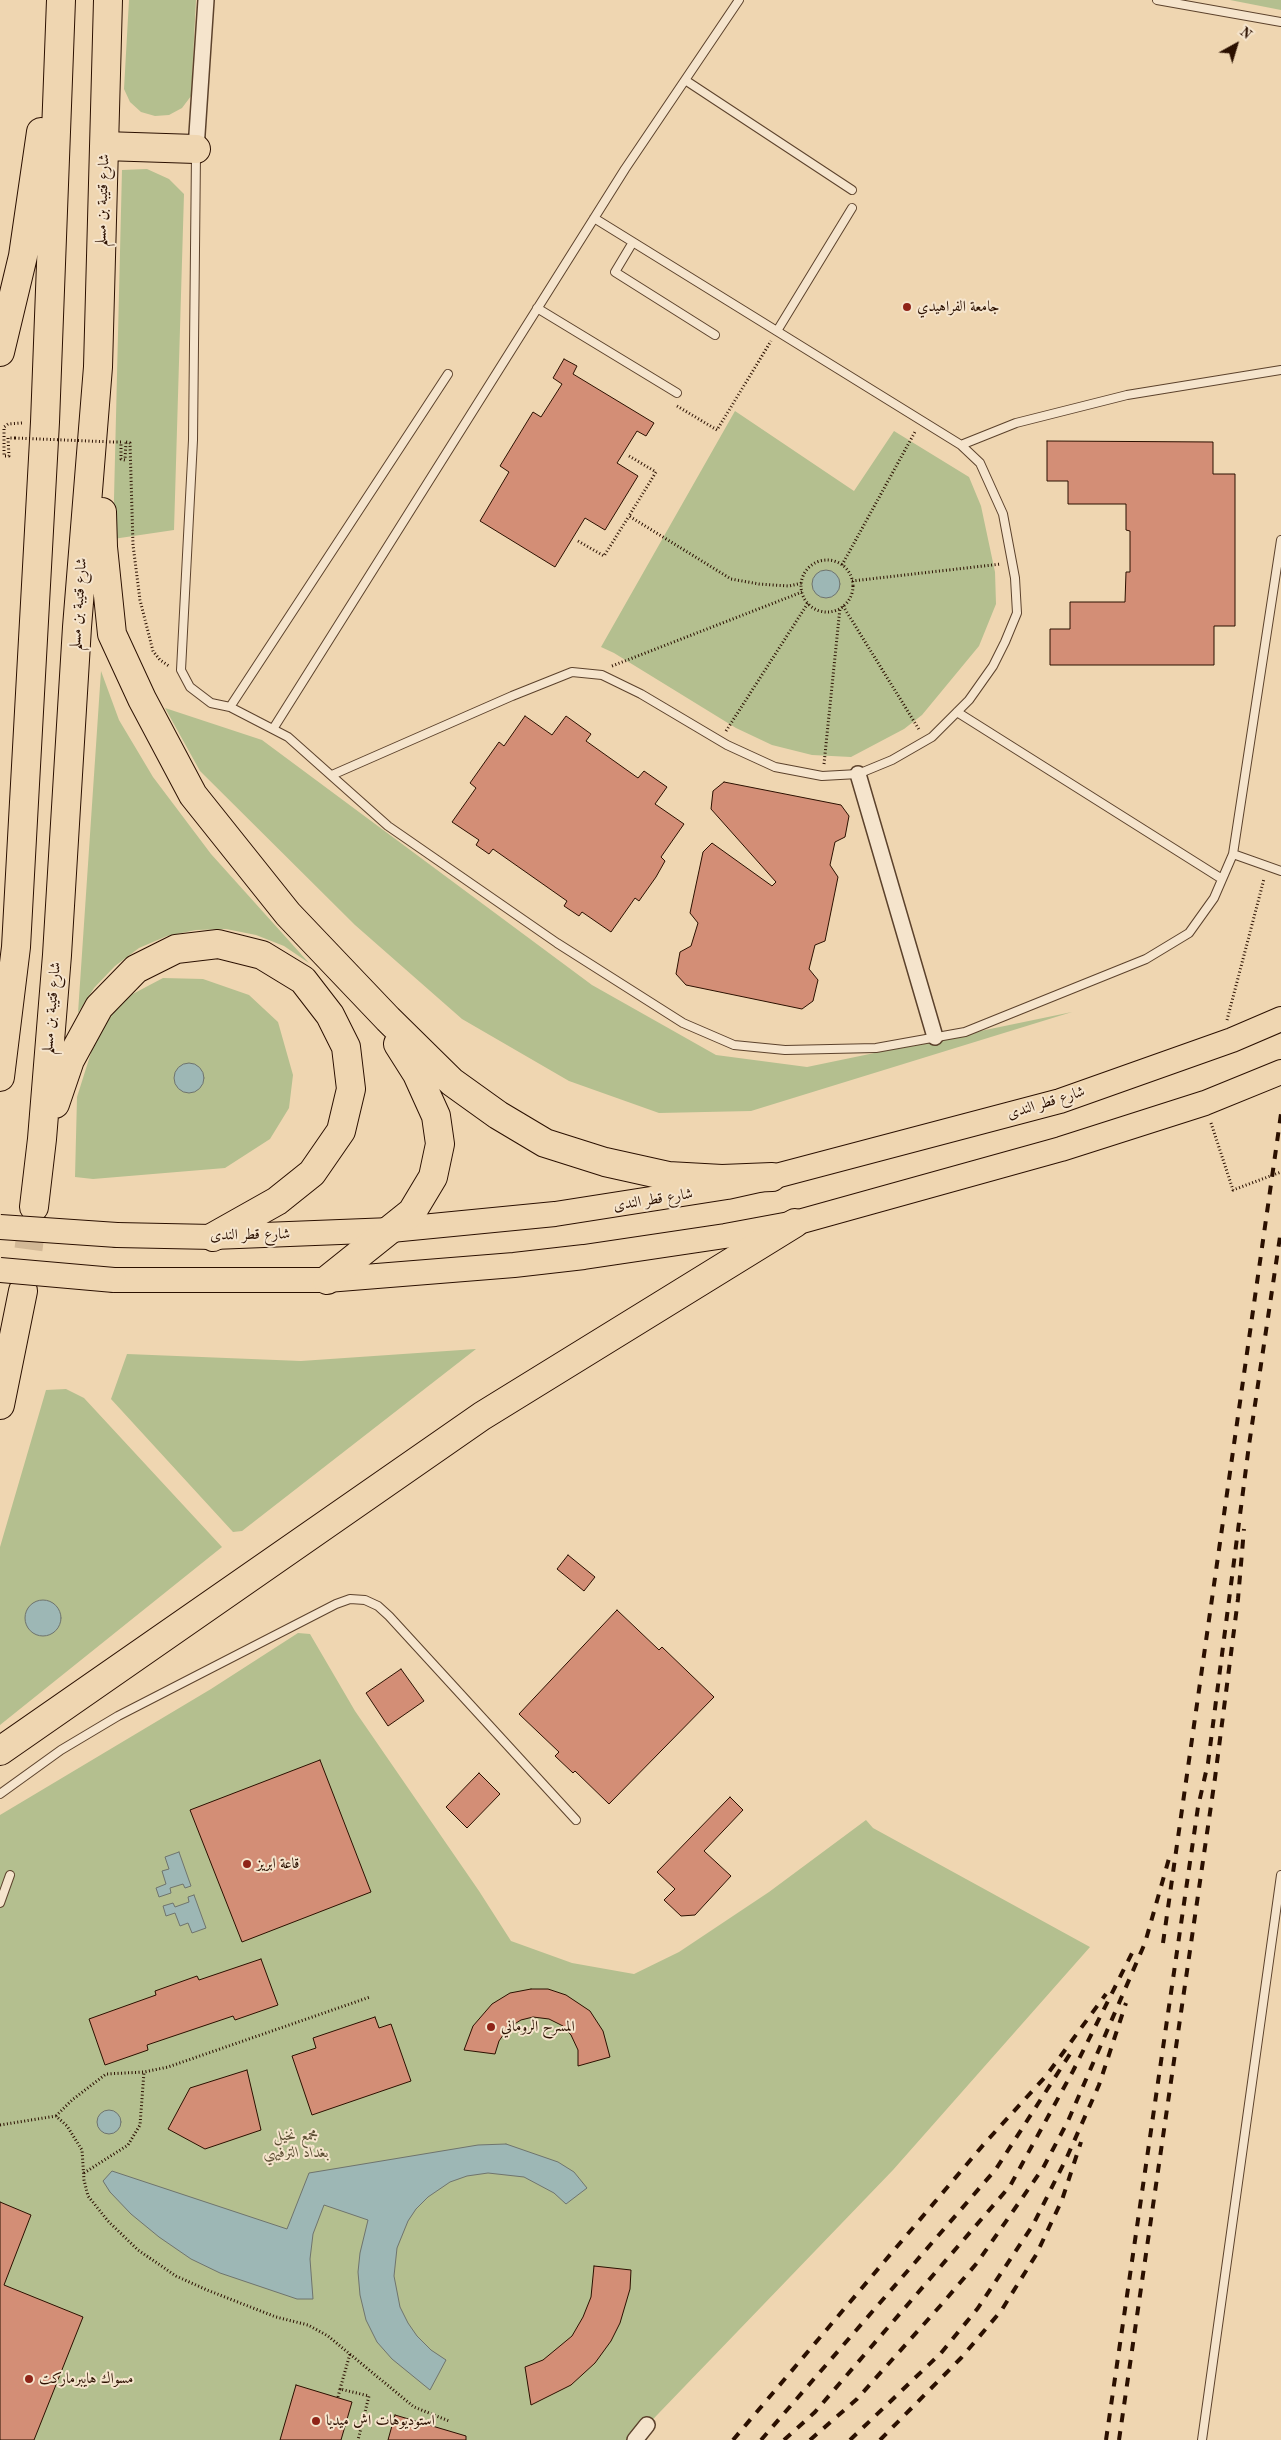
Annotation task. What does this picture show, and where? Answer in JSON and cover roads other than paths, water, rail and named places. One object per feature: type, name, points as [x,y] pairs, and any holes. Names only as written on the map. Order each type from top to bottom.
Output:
[{"type":"highway","name":"شارع قتيبة بن مسلم","points":[[34,1207],[42,1139],[57,954],[77,627],[98,367],[108,0]]},
{"type":"highway","points":[[0,352],[23,256],[60,2]]},
{"type":"highway","points":[[0,1077],[17,937],[45,422],[60,2]]},
{"type":"highway","points":[[104,146],[196,149]]},
{"type":"highway","points":[[98,367],[103,547],[112,634],[142,699],[193,795],[288,914],[452,1082],[498,1115],[545,1143],[605,1162],[668,1176],[722,1179],[772,1177]]},
{"type":"highway","points":[[42,1139],[70,1060],[99,1007],[136,969],[176,949],[218,944],[262,955],[304,980],[330,1015],[346,1047],[351,1089],[341,1131],[312,1173],[277,1201],[214,1236]]},
{"type":"highway","points":[[327,1280],[412,1212],[433,1177],[440,1144],[436,1116],[418,1074],[373,1003]]},
{"type":"highway","points":[[0,1751],[482,1416],[795,1223]]},
{"type":"highway","points":[[0,1405],[23,1291]]},
{"type":"main road","name":"شارع قطر الندى","points":[[0,1226],[117,1234],[214,1236],[391,1230],[613,1207],[772,1177],[1060,1101],[1232,1040],[1281,1019]]},
{"type":"main road","points":[[0,1270],[114,1280],[327,1280],[443,1272],[584,1257],[795,1223],[1061,1149],[1228,1095],[1281,1072]]},
{"type":"street","points":[[196,149],[206,0]]},
{"type":"street","points":[[858,774],[935,1037]]},
{"type":"street","points":[[635,2440],[647,2425]]},
{"type":"lane","points":[[273,729],[594,218],[738,0]]},
{"type":"lane","points":[[1157,0],[1281,22]]},
{"type":"lane","points":[[685,80],[852,190]]},
{"type":"lane","points":[[196,149],[193,440],[180,670],[190,687],[212,702],[230,707],[288,737],[388,826],[556,943],[683,1023],[734,1045],[785,1050],[876,1048],[965,1032],[1146,959],[1189,933],[1214,898],[1233,854],[1281,540]]},
{"type":"lane","points":[[777,331],[852,208]]},
{"type":"lane","points":[[332,775],[512,696],[572,672],[602,675],[641,694],[720,741],[775,767],[822,776],[858,774],[892,760],[926,740],[969,700],[993,666],[1017,613],[1012,562],[1003,514],[980,463],[961,445],[594,218]]},
{"type":"lane","points":[[634,242],[615,272],[715,336]]},
{"type":"lane","points":[[537,308],[677,393]]},
{"type":"lane","points":[[961,445],[1016,423],[1127,395],[1281,370]]},
{"type":"lane","points":[[230,707],[448,374]]},
{"type":"lane","points":[[957,712],[1222,879]]},
{"type":"lane","points":[[1233,854],[1281,871]]},
{"type":"lane","points":[[0,1794],[61,1750],[118,1716],[327,1608],[350,1599],[365,1600],[378,1606],[389,1616],[576,1820]]},
{"type":"lane","points":[[0,1903],[10,1875]]},
{"type":"lane","points":[[1202,2440],[1281,1875]]},
{"type":"water","points":[[826,570],[836,574],[840,584],[836,594],[826,598],[816,594],[812,584],[816,574]]},
{"type":"water","points":[[189,1063],[200,1067],[204,1078],[200,1089],[189,1093],[178,1089],[174,1078],[178,1067]]},
{"type":"water","points":[[43,1600],[50,1601],[56,1605],[60,1611],[60,1625],[56,1631],[50,1635],[43,1636],[36,1635],[30,1631],[26,1625],[25,1618],[26,1611],[30,1605],[36,1601]]},
{"type":"water","points":[[179,1852],[191,1886],[185,1888],[183,1884],[170,1888],[171,1893],[159,1897],[156,1888],[166,1884],[162,1871],[169,1869],[165,1857]]},
{"type":"water","points":[[194,1895],[206,1928],[192,1933],[188,1923],[180,1926],[175,1913],[166,1916],[163,1906],[173,1903],[175,1907],[189,1902],[188,1897]]},
{"type":"water","points":[[109,2110],[118,2113],[121,2122],[118,2131],[109,2134],[100,2131],[97,2122],[100,2113]]},
{"type":"water","points":[[506,2144],[558,2162],[574,2172],[587,2188],[566,2204],[554,2193],[524,2177],[488,2173],[467,2176],[450,2182],[428,2197],[416,2209],[408,2221],[397,2248],[394,2276],[400,2307],[408,2323],[417,2336],[431,2350],[446,2360],[430,2390],[392,2359],[377,2342],[366,2320],[360,2295],[358,2272],[360,2253],[368,2220],[324,2205],[313,2234],[310,2259],[313,2299],[297,2299],[220,2273],[191,2259],[159,2237],[131,2214],[110,2192],[103,2181],[112,2171],[287,2229],[309,2173],[478,2145]]},
{"type":"tunnel","points":[[23,1291],[34,1207]]},
{"type":"railway","points":[[1163,1943],[1281,1114]]},
{"type":"railway","points":[[1106,2440],[1198,1807],[1208,1763],[1249,1445],[1281,1230]]},
{"type":"railway","points":[[1119,2440],[1215,1778],[1238,1599],[1244,1529]]},
{"type":"railway","points":[[810,2440],[857,2399],[977,2263],[1043,2168],[1068,2121],[1145,1943],[1170,1855]]},
{"type":"railway","points":[[784,2440],[815,2412],[1010,2186],[1073,2071],[1133,1951]]},
{"type":"railway","points":[[733,2440],[984,2144],[1046,2076],[1106,1994]]},
{"type":"railway","points":[[850,2440],[941,2353],[978,2308],[1033,2225],[1067,2157],[1099,2085],[1126,2003]]},
{"type":"railway","points":[[761,2440],[996,2169],[1070,2054]]},
{"type":"railway","points":[[880,2440],[961,2358],[1001,2311],[1036,2255],[1062,2200],[1081,2142]]},
{"type":"place","name":"جامعة الفراهيدي","points":[[907,307]]},
{"type":"place","name":"قاعة ابريز","points":[[247,1864]]},
{"type":"place","name":"المسرح الروماني","points":[[491,2027]]},
{"type":"place","name":"مسواك هايبرماركت","points":[[29,2379]]},
{"type":"place","name":"استوديوهات اش ميديا","points":[[316,2421]]},
{"type":"park label","name":"مجمع نخيل بغداد الترفيهي","points":[[296,2144]]}]
